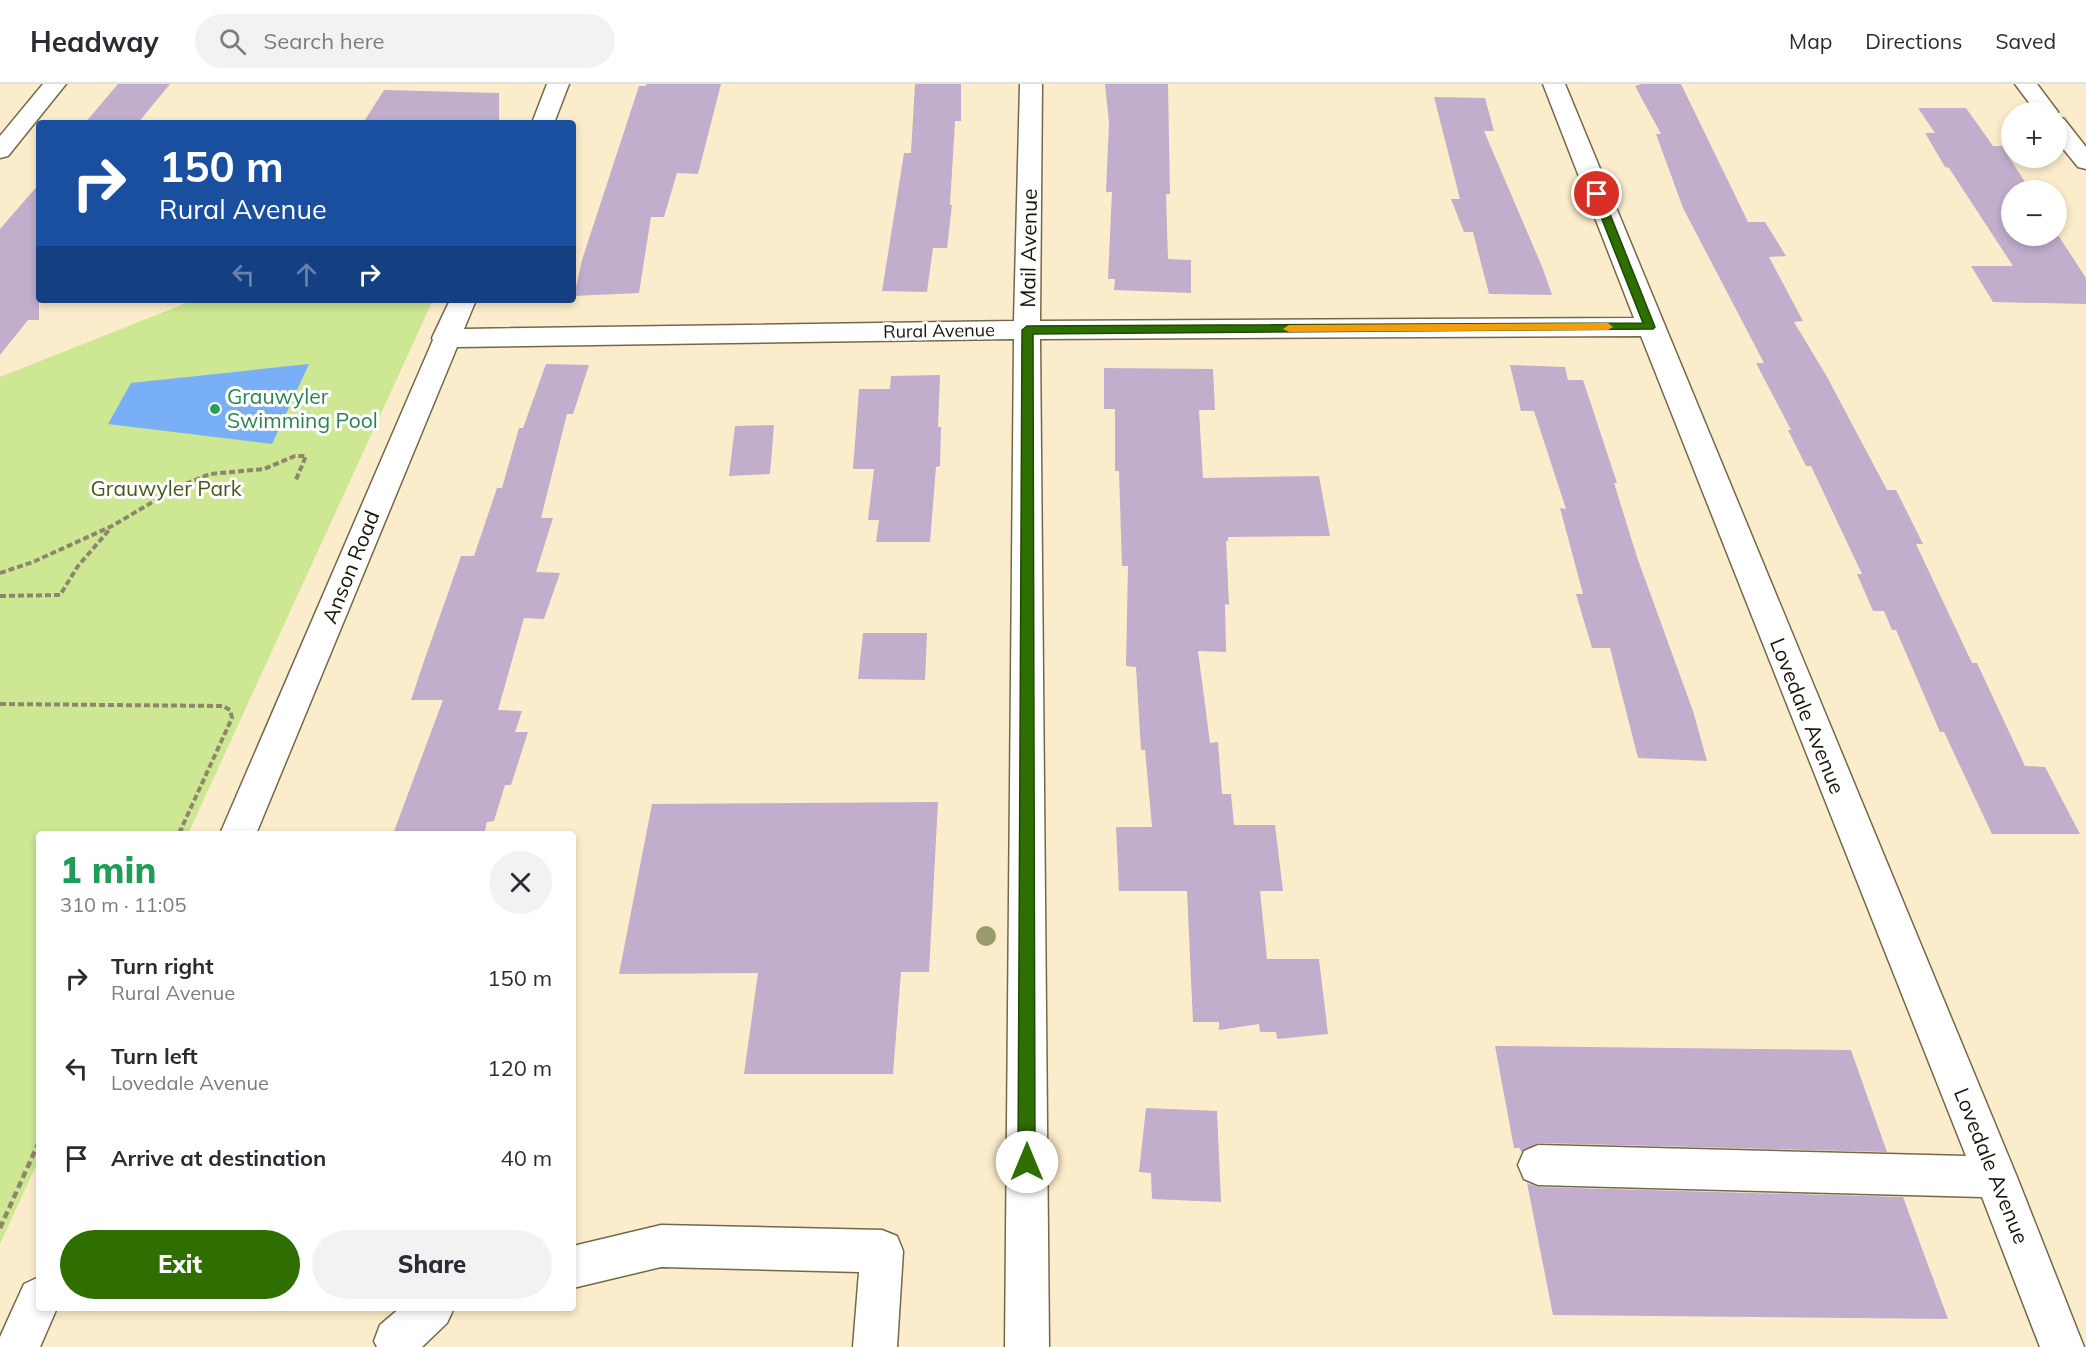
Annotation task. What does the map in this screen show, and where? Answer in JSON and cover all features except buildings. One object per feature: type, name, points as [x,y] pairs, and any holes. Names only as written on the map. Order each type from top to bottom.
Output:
[{"type":"street","points":[[0,151],[55,84]]},
{"type":"street","points":[[544,120],[558,84]]},
{"type":"street","name":"Mail Avenue","points":[[1027,1347],[1027,330],[1031,84]]},
{"type":"street","name":"Lovedale Avenue","points":[[1554,84],[1649,327],[1996,1177],[2062,1347]]},
{"type":"street","points":[[2026,84],[2040,102]]},
{"type":"street","points":[[2067,138],[2086,162]]},
{"type":"street","name":"Anson Road","points":[[239,831],[462,303]]},
{"type":"street","name":"Rural Avenue","points":[[445,338],[1027,330],[1649,327]]},
{"type":"street","points":[[1538,1164],[1996,1177]]},
{"type":"street","points":[[576,1266],[661,1246],[882,1251],[875,1347]]},
{"type":"street","points":[[18,1347],[36,1306]]},
{"type":"street","points":[[396,1341],[429,1311]]},
{"type":"path","points":[[0,573],[33,562],[112,526],[178,487],[210,474],[264,469],[295,456],[306,456],[295,482]]},
{"type":"path","points":[[0,596],[60,595],[78,567],[112,526]]},
{"type":"path","points":[[0,704],[223,706],[230,710],[232,718],[180,831]]},
{"type":"path","points":[[0,1228],[36,1149]]},
{"type":"green space","name":"Grauwyler Park","points":[[186,303],[432,303],[189,831],[36,831],[36,1166],[0,1244],[0,377]]},
{"type":"water","points":[[309,364],[272,444],[108,424],[131,383]]},
{"type":"slow traffic","points":[[1289,329],[1608,327]]},
{"type":"place","name":"Grauwyler Swimming Pool","points":[[215,409]]},
{"type":"route","points":[[1027,1162],[1027,330],[1649,327],[1597,194]]}]
